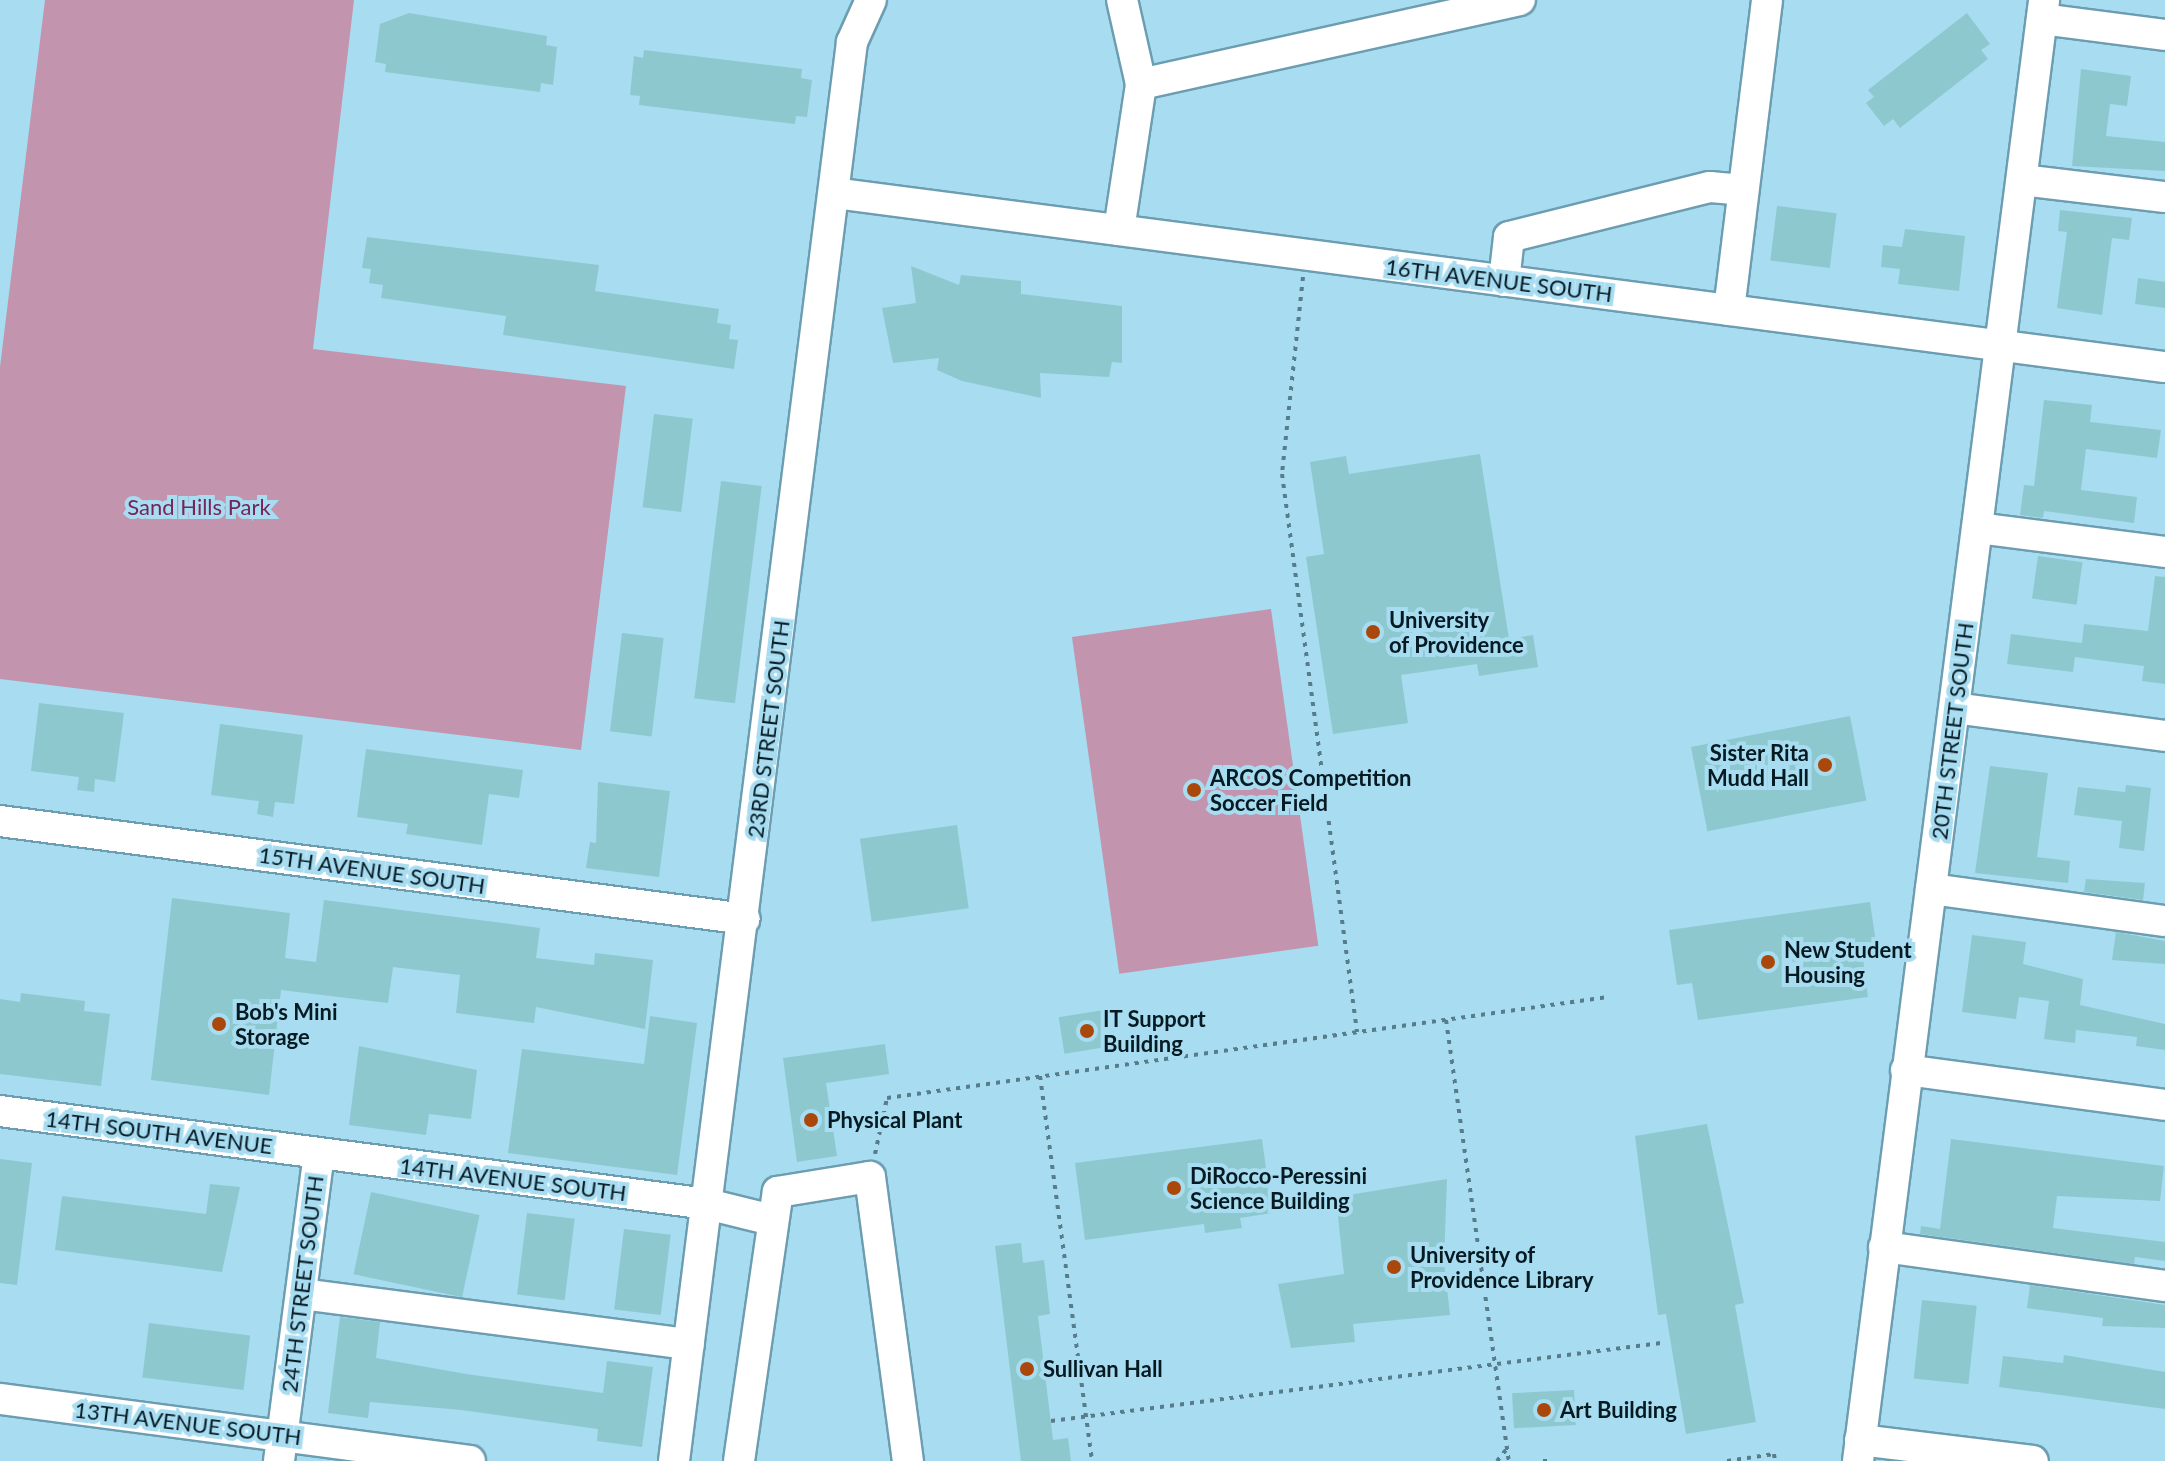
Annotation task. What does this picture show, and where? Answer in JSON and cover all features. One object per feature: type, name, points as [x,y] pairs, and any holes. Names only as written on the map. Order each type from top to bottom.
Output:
[{"type":"street","name":"23RD STREET SOUTH","points":[[674,1461],[745,919],[852,42],[871,0]]},
{"type":"street","points":[[1119,230],[1141,84],[1122,0]]},
{"type":"street","points":[[1141,84],[1520,0]]},
{"type":"street","points":[[1729,310],[1767,0]]},
{"type":"street","points":[[2043,10],[2165,35]]},
{"type":"street","name":"20TH STREET SOUTH","points":[[1859,1450],[1906,1070],[2003,346],[2043,10]]},
{"type":"street","points":[[2022,180],[2165,197]]},
{"type":"street","points":[[1504,281],[1509,237],[1710,187],[1743,190]]},
{"type":"street","name":"16TH AVENUE SOUTH","points":[[834,193],[2165,367]]},
{"type":"street","points":[[1978,528],[2165,552]]},
{"type":"street","points":[[1955,708],[2165,736]]},
{"type":"street","name":"15TH AVENUE SOUTH","points":[[0,821],[745,919]]},
{"type":"street","points":[[1931,889],[2165,921]]},
{"type":"street","points":[[1906,1070],[2165,1105]]},
{"type":"street","name":"14TH SOUTH AVENUE","points":[[0,1111],[319,1154]]},
{"type":"street","name":"14TH AVENUE SOUTH","points":[[319,1154],[707,1204],[772,1220]]},
{"type":"street","name":"24TH STREET SOUTH","points":[[280,1448],[319,1154]]},
{"type":"street","points":[[739,1461],[778,1192],[870,1177],[908,1461]]},
{"type":"street","points":[[1884,1247],[2165,1286]]},
{"type":"street","points":[[302,1294],[689,1344]]},
{"type":"street","name":"13TH AVENUE SOUTH","points":[[0,1399],[280,1448],[470,1461]]},
{"type":"street","points":[[1859,1450],[2033,1461]]},
{"type":"path","points":[[1305,255],[1282,474],[1357,1032]]},
{"type":"path","points":[[870,1177],[887,1098],[1608,997]]},
{"type":"path","points":[[1445,1020],[1509,1461]]},
{"type":"path","points":[[1040,1076],[1092,1461]]},
{"type":"path","points":[[1051,1421],[1661,1343]]},
{"type":"path","points":[[1497,1461],[1507,1448]]},
{"type":"path","points":[[1727,1461],[1774,1454],[1775,1461]]},
{"type":"path","points":[[1543,1461],[1553,1461]]},
{"type":"green space","name":"Sand Hills Park","points":[[45,0],[354,0],[313,349],[626,386],[581,750],[0,679],[0,367]]},
{"type":"green space","name":"ARCOS Competition Soccer Field","points":[[1271,609],[1318,946],[1119,974],[1072,637]]},
{"type":"building","points":[[409,13],[547,36],[546,45],[557,47],[553,85],[541,83],[540,92],[385,72],[386,64],[375,62],[380,24]]},
{"type":"building","points":[[1967,13],[1990,44],[1981,50],[1988,59],[1900,128],[1893,119],[1884,126],[1866,103],[1874,97],[1868,90]]},
{"type":"building","points":[[644,50],[802,69],[801,78],[812,80],[807,117],[796,116],[795,124],[639,105],[640,96],[630,95],[634,56],[643,58]]},
{"type":"building","points":[[2081,69],[2131,76],[2127,106],[2110,104],[2106,136],[2165,142],[2165,171],[2072,166]]},
{"type":"building","points":[[1777,206],[1837,213],[1830,268],[1770,261]]},
{"type":"building","points":[[2060,210],[2132,218],[2129,240],[2112,238],[2102,315],[2057,308],[2067,232],[2058,231]]},
{"type":"building","points":[[1905,229],[1965,236],[1959,291],[1898,284],[1900,269],[1881,267],[1883,245],[1902,247]]},
{"type":"building","points":[[367,237],[599,265],[595,291],[719,309],[717,323],[731,325],[729,339],[738,340],[734,369],[503,335],[506,316],[381,298],[383,285],[369,283],[371,269],[362,268]]},
{"type":"building","points":[[911,266],[959,285],[961,275],[1021,281],[1021,294],[1122,306],[1122,363],[1112,362],[1109,377],[1040,373],[1041,398],[962,381],[937,370],[939,358],[893,363],[882,308],[916,303]]},
{"type":"building","points":[[2138,278],[2165,282],[2165,308],[2135,304]]},
{"type":"building","points":[[2044,400],[2092,405],[2090,422],[2161,430],[2157,458],[2086,449],[2081,490],[2137,497],[2134,523],[2044,511],[2043,518],[2020,515],[2024,485],[2034,486]]},
{"type":"building","points":[[654,414],[693,419],[681,512],[643,507]]},
{"type":"building","points":[[1480,454],[1509,639],[1533,635],[1538,667],[1479,676],[1477,664],[1401,675],[1408,723],[1333,734],[1306,557],[1324,554],[1310,462],[1346,456],[1349,474]]},
{"type":"building","points":[[721,481],[762,486],[735,703],[694,698]]},
{"type":"building","points":[[2038,556],[2083,562],[2077,605],[2032,599]]},
{"type":"building","points":[[2155,576],[2165,577],[2165,684],[2142,681],[2144,666],[2075,657],[2073,672],[2007,664],[2011,634],[2082,643],[2084,624],[2148,631]]},
{"type":"building","points":[[622,633],[664,638],[652,736],[610,731]]},
{"type":"building","points":[[39,703],[124,713],[115,782],[95,779],[94,792],[77,790],[79,777],[31,771]]},
{"type":"building","points":[[1850,716],[1866,800],[1707,831],[1691,747]]},
{"type":"building","points":[[220,724],[303,735],[294,804],[275,802],[273,817],[257,814],[259,801],[211,795]]},
{"type":"building","points":[[366,749],[523,770],[519,798],[489,794],[482,845],[406,834],[408,824],[357,817]]},
{"type":"building","points":[[1990,766],[2048,773],[2037,857],[2070,861],[2068,883],[1975,873]]},
{"type":"building","points":[[598,782],[670,791],[659,877],[586,868],[590,842],[596,843]]},
{"type":"building","points":[[2126,785],[2151,788],[2144,851],[2119,848],[2122,821],[2074,815],[2078,787],[2125,792]]},
{"type":"building","points":[[957,825],[969,908],[872,922],[860,839]]},
{"type":"building","points":[[2086,879],[2145,883],[2143,900],[2084,892]]},
{"type":"building","points":[[172,898],[290,913],[285,958],[316,962],[324,900],[540,928],[536,958],[594,965],[595,953],[653,960],[645,1029],[536,1007],[534,1023],[456,1013],[460,975],[393,967],[388,1003],[281,990],[269,1095],[151,1080]]},
{"type":"building","name":"New Student Housing","points":[[1870,902],[1878,956],[1863,959],[1868,997],[1698,1020],[1692,983],[1677,985],[1669,930]]},
{"type":"building","points":[[2116,932],[2165,941],[2165,964],[2112,960]]},
{"type":"building","points":[[1972,935],[2026,942],[2023,964],[2083,979],[2080,1005],[2165,1024],[2165,1050],[2136,1046],[2137,1037],[2076,1030],[2075,1043],[2044,1039],[2049,1001],[2019,997],[2016,1019],[1962,1012]]},
{"type":"building","points":[[21,993],[85,1001],[84,1011],[110,1014],[101,1086],[0,1074],[0,999],[20,1002]]},
{"type":"building","name":"IT Support Building","points":[[1110,1009],[1116,1046],[1064,1054],[1059,1017]]},
{"type":"building","points":[[650,1016],[697,1023],[677,1175],[508,1153],[522,1049],[644,1064]]},
{"type":"building","name":"Physical Plant","points":[[885,1044],[889,1074],[826,1083],[837,1156],[797,1162],[783,1058]]},
{"type":"building","points":[[359,1046],[477,1070],[471,1119],[429,1114],[426,1135],[349,1125]]},
{"type":"building","points":[[1707,1124],[1744,1303],[1735,1305],[1756,1422],[1686,1434],[1666,1314],[1658,1315],[1635,1136]]},
{"type":"building","name":"DiRocco-Peressini Science Building","points":[[1262,1139],[1272,1213],[1240,1218],[1242,1228],[1205,1233],[1204,1224],[1085,1240],[1075,1163]]},
{"type":"building","points":[[1951,1139],[2164,1166],[2160,1201],[2057,1196],[2053,1228],[2165,1242],[2165,1261],[2135,1257],[2134,1264],[1920,1234],[1921,1226],[1940,1229]]},
{"type":"building","points":[[0,1159],[32,1163],[17,1285],[0,1283]]},
{"type":"building","name":"University of Providence Library","points":[[1447,1179],[1444,1261],[1450,1315],[1353,1324],[1355,1342],[1291,1348],[1278,1284],[1344,1274],[1336,1197]]},
{"type":"building","points":[[210,1184],[240,1187],[222,1272],[55,1250],[62,1196],[206,1214]]},
{"type":"building","points":[[371,1192],[480,1215],[462,1297],[354,1274]]},
{"type":"building","points":[[527,1213],[575,1219],[565,1300],[517,1294]]},
{"type":"building","points":[[624,1229],[671,1235],[661,1315],[614,1309]]},
{"type":"building","name":"Sullivan Hall","points":[[1021,1243],[1023,1263],[1044,1260],[1050,1314],[1038,1316],[1053,1440],[1068,1438],[1071,1461],[1021,1461],[995,1246]]},
{"type":"building","points":[[2030,1285],[2165,1305],[2165,1328],[2102,1326],[2103,1318],[2027,1308]]},
{"type":"building","points":[[1922,1300],[1977,1306],[1968,1384],[1914,1379]]},
{"type":"building","points":[[340,1317],[380,1322],[376,1358],[466,1374],[603,1393],[607,1361],[653,1367],[642,1447],[597,1441],[598,1429],[461,1410],[370,1402],[368,1418],[328,1413]]},
{"type":"building","points":[[149,1323],[250,1335],[244,1390],[142,1378]]},
{"type":"building","points":[[2064,1355],[2165,1372],[2165,1409],[1999,1387],[2003,1356],[2063,1363]]},
{"type":"building","name":"Art Building","points":[[1574,1390],[1576,1425],[1514,1428],[1512,1393]]},
{"type":"place","name":"University of Providence","points":[[1373,632]]},
{"type":"place","name":"Sister Rita Mudd Hall","points":[[1825,765]]},
{"type":"place","name":"ARCOS Competition Soccer Field","points":[[1194,790]]},
{"type":"place","name":"New Student Housing","points":[[1768,962]]},
{"type":"place","name":"Bob's Mini Storage","points":[[219,1024]]},
{"type":"place","name":"IT Support Building","points":[[1087,1031]]},
{"type":"place","name":"Physical Plant","points":[[811,1120]]},
{"type":"place","name":"DiRocco-Peressini Science Building","points":[[1174,1188]]},
{"type":"place","name":"University of Providence Library","points":[[1394,1267]]},
{"type":"place","name":"Sullivan Hall","points":[[1027,1369]]},
{"type":"place","name":"Art Building","points":[[1544,1410]]}]
